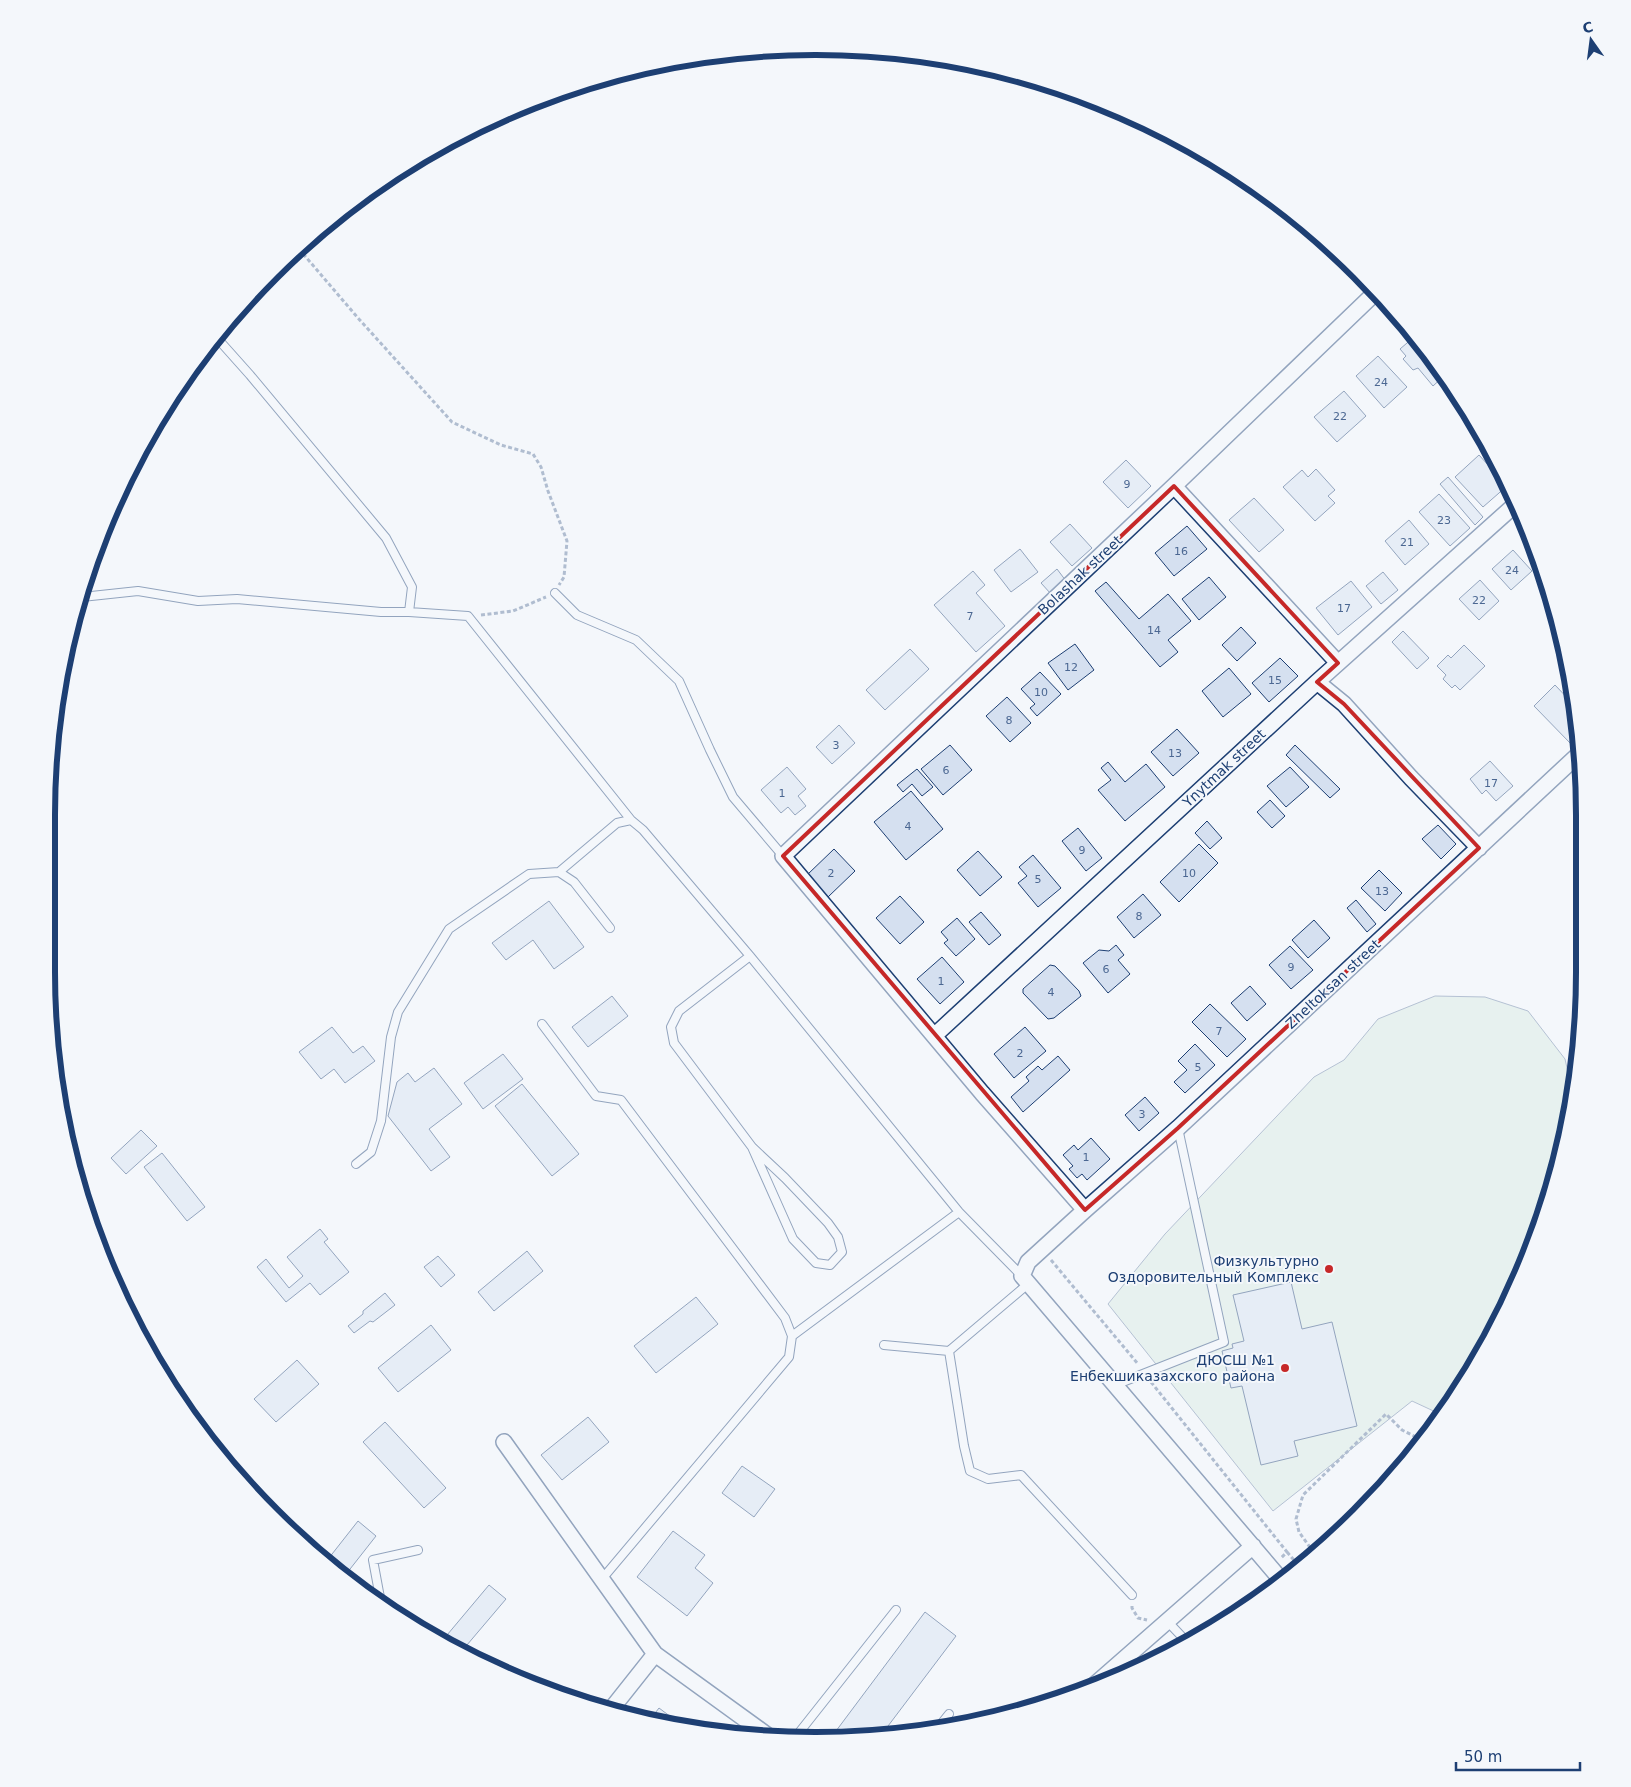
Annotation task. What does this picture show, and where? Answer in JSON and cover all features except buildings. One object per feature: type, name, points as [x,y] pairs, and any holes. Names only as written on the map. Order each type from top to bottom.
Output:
[{"type":"street","name":"Bolashak street","points":[[783,856],[1371,297]]},
{"type":"street","points":[[1174,486],[1338,663]]},
{"type":"street","name":"Ynytmak street","points":[[934,1036],[1317,682],[1511,508]]},
{"type":"street","points":[[1317,682],[1344,704],[1411,778],[1479,848]]},
{"type":"street","name":"Zheltoksan street","points":[[1025,1280],[1028,1262],[1178,1128],[1573,759]]},
{"type":"street","points":[[783,856],[982,1093],[1085,1210]]},
{"type":"street","points":[[1025,1280],[1277,1575]]},
{"type":"street","points":[[504,1442],[655,1654],[759,1729]]},
{"type":"street","points":[[1107,1674],[1253,1546]]},
{"type":"street","points":[[615,1705],[655,1654]]},
{"type":"lane","points":[[221,342],[386,538],[412,587],[409,612]]},
{"type":"lane","points":[[88,596],[138,591],[198,601],[238,600],[381,612],[468,616],[631,820],[644,830],[750,956],[959,1212],[1025,1280],[949,1351],[884,1345]]},
{"type":"lane","points":[[554,593],[576,615],[636,640],[679,681],[710,750],[734,797],[783,856]]},
{"type":"lane","points":[[356,1164],[371,1152],[381,1121],[391,1037],[398,1012],[449,929],[528,874],[559,872],[618,823],[631,820]]},
{"type":"lane","points":[[559,872],[574,882],[610,928]]},
{"type":"lane","points":[[750,956],[679,1011],[670,1027],[674,1043],[752,1147],[812,1205],[838,1237],[842,1252],[830,1265],[816,1263],[794,1239],[752,1147]]},
{"type":"lane","points":[[542,1024],[596,1096],[621,1100],[785,1318],[792,1336],[790,1357],[602,1579]]},
{"type":"lane","points":[[1115,1385],[1224,1342],[1178,1128]]},
{"type":"lane","points":[[792,1336],[959,1212]]},
{"type":"lane","points":[[949,1351],[964,1446],[970,1471],[988,1479],[1021,1475],[1132,1595]]},
{"type":"lane","points":[[379,1594],[373,1560],[418,1550]]},
{"type":"lane","points":[[800,1731],[896,1610]]},
{"type":"lane","points":[[1164,1625],[1181,1638]]},
{"type":"lane","points":[[944,1720],[949,1714]]},
{"type":"path","points":[[303,254],[452,422],[501,445],[533,454],[541,467],[567,540],[564,577],[554,593],[513,612],[468,616]]},
{"type":"path","points":[[1042,1250],[1145,1373],[1295,1561]]},
{"type":"path","points":[[1310,1548],[1298,1532],[1296,1519],[1303,1495],[1386,1414],[1402,1430],[1416,1437]]},
{"type":"path","points":[[1270,1567],[1287,1552]]},
{"type":"path","points":[[1132,1595],[1132,1608],[1138,1618],[1164,1625]]},
{"type":"highlighted area","points":[[1174,486],[1338,663],[1317,682],[1344,704],[1479,848],[1178,1128],[1085,1210],[783,856]]},
{"type":"shaded area","name":"Физкультурно Оздоровительный Комплекс","points":[[1435,996],[1485,997],[1528,1011],[1565,1059],[1568,1074],[1561,1120],[1536,1216],[1518,1263],[1498,1308],[1474,1352],[1435,1412],[1412,1401],[1273,1511],[1108,1304],[1165,1234],[1314,1077],[1344,1060],[1378,1019]]},
{"type":"place","name":"Физкультурно Оздоровительный Комплекс","points":[[1329,1269]]},
{"type":"place","name":"ДЮСШ №1 Енбекшиказахского района","points":[[1285,1368]]}]
